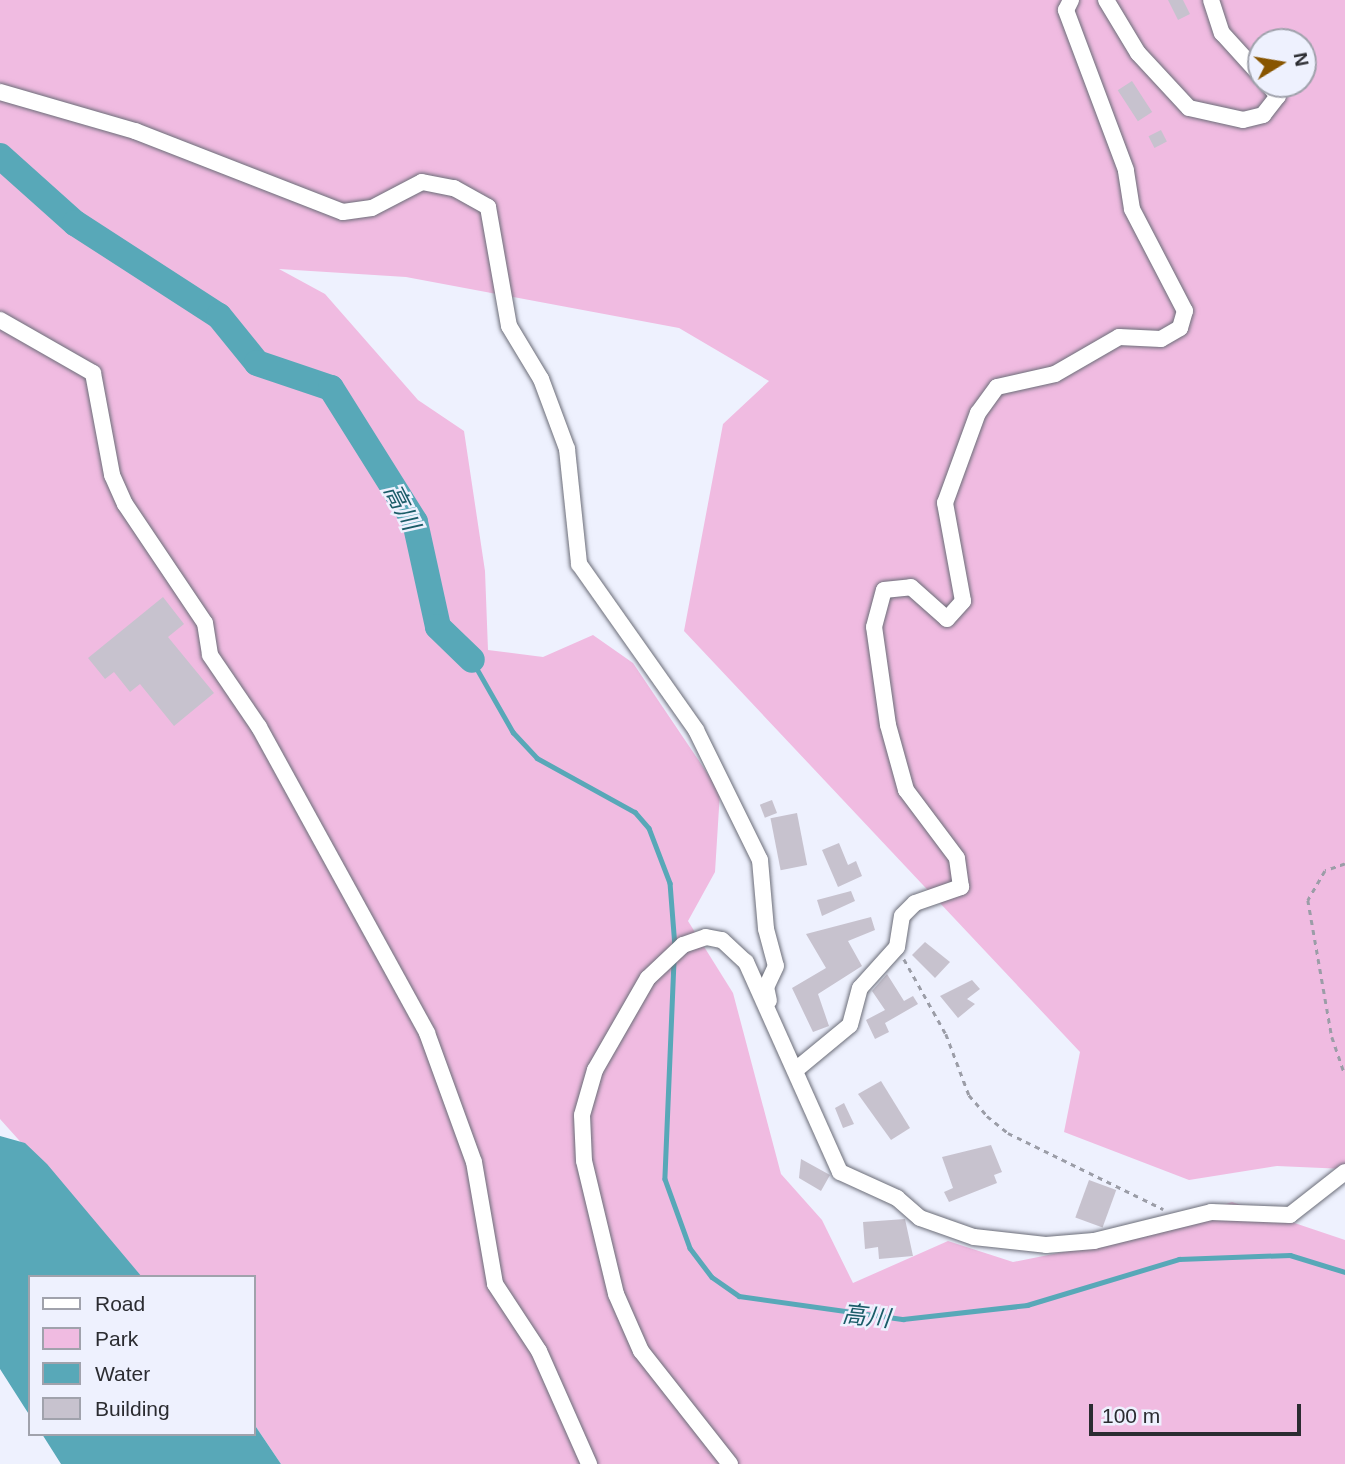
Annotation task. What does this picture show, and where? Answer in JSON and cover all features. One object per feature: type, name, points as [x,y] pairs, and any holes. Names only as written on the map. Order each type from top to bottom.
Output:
[{"type":"street","points":[[798,1068],[841,1035],[860,988],[897,947],[902,916],[915,903],[961,887],[960,873],[906,790],[875,655],[876,608],[884,590],[898,584],[911,587],[947,620],[963,601],[945,503],[978,413],[997,387],[1055,373],[1119,337],[1161,339],[1180,328],[1185,311],[1132,209],[1126,170],[1066,10],[1071,0]]},
{"type":"street","points":[[1106,0],[1138,53],[1189,108],[1243,120],[1263,115],[1276,98]]},
{"type":"street","points":[[1211,0],[1222,33],[1247,61]]},
{"type":"street","points":[[0,92],[147,136],[343,212],[372,208],[422,182],[454,188],[488,207],[509,326],[541,379],[567,449],[579,564],[696,730],[760,860],[766,929],[776,966],[766,987],[770,1007]]},
{"type":"street","points":[[0,320],[93,373],[111,475],[125,504],[205,623],[210,655],[259,727],[427,1032],[474,1162],[495,1284],[539,1351],[589,1464]]},
{"type":"street","points":[[730,1464],[663,1384],[615,1294],[587,1174],[582,1115],[587,1089],[612,1038],[671,951],[706,937],[730,943],[770,1007],[840,1172],[897,1198],[920,1218],[974,1237],[1046,1245],[1094,1241],[1174,1219],[1211,1212],[1290,1215],[1345,1172]]},
{"type":"path","points":[[1345,864],[1325,872],[1308,900],[1332,1037],[1345,1074]]},
{"type":"path","points":[[897,947],[946,1034],[969,1095],[987,1116],[1008,1133],[1100,1175],[1174,1219]]},
{"type":"green space","points":[[0,0],[1345,0],[1345,1169],[1277,1166],[1189,1180],[1064,1132],[1080,1052],[684,631],[723,424],[769,381],[679,328],[406,277],[279,269],[325,294],[418,400],[464,431],[485,571],[488,650],[543,657],[593,635],[633,663],[720,792],[715,872],[688,921],[733,993],[781,1174],[822,1220],[853,1283],[948,1241],[1013,1262],[1103,1244],[1232,1202],[1345,1240],[1345,1464],[281,1464],[256,1427],[256,1275],[140,1275],[0,1119]]},
{"type":"water","points":[[0,1136],[25,1143],[47,1164],[140,1275],[28,1275],[28,1413],[0,1369]]},
{"type":"water","points":[[256,1427],[281,1464],[61,1464],[43,1436],[256,1436]]},
{"type":"building","points":[[1168,0],[1183,0],[1190,14],[1178,20]]},
{"type":"building","points":[[1132,81],[1152,112],[1138,121],[1118,90]]},
{"type":"building","points":[[1161,130],[1167,142],[1154,148],[1149,136]]},
{"type":"building","points":[[163,597],[184,624],[168,637],[214,693],[174,726],[140,684],[130,692],[114,672],[105,679],[88,658]]},
{"type":"building","points":[[772,800],[777,813],[765,818],[760,805]]},
{"type":"building","points":[[797,813],[807,865],[781,870],[770,818]]},
{"type":"building","points":[[839,843],[848,865],[856,861],[862,876],[838,887],[822,850]]},
{"type":"building","points":[[851,891],[855,901],[822,916],[817,900]]},
{"type":"building","points":[[871,917],[875,930],[848,941],[862,966],[818,994],[829,1026],[813,1032],[792,988],[826,968],[806,934]]},
{"type":"building","points":[[925,942],[950,962],[935,978],[912,955]]},
{"type":"building","points":[[887,974],[904,1001],[913,996],[918,1004],[885,1023],[889,1032],[875,1039],[866,1020],[885,1010],[872,991]]},
{"type":"building","points":[[972,980],[980,989],[967,999],[975,1004],[958,1018],[940,996]]},
{"type":"building","points":[[881,1081],[910,1128],[891,1140],[858,1094]]},
{"type":"building","points":[[844,1103],[854,1124],[843,1128],[835,1108]]},
{"type":"building","points":[[991,1145],[1002,1172],[994,1175],[997,1183],[949,1202],[944,1192],[953,1188],[942,1157]]},
{"type":"building","points":[[801,1159],[830,1175],[821,1191],[799,1178]]},
{"type":"building","points":[[1089,1180],[1116,1190],[1103,1228],[1075,1218]]},
{"type":"building","points":[[905,1219],[913,1256],[879,1259],[878,1247],[865,1249],[863,1222]]},
{"type":"waterway","name":"高川","points":[[0,156],[75,223],[219,316],[257,363],[331,388],[415,522],[438,627],[472,660]]},
{"type":"waterway","name":"高川","points":[[472,660],[513,732],[537,758],[635,812],[649,828],[670,883],[675,946]]},
{"type":"waterway","name":"高川","points":[[674,961],[665,1179],[690,1248],[712,1277],[739,1296],[903,1319],[1027,1305],[1179,1259],[1290,1255],[1345,1272]]}]
